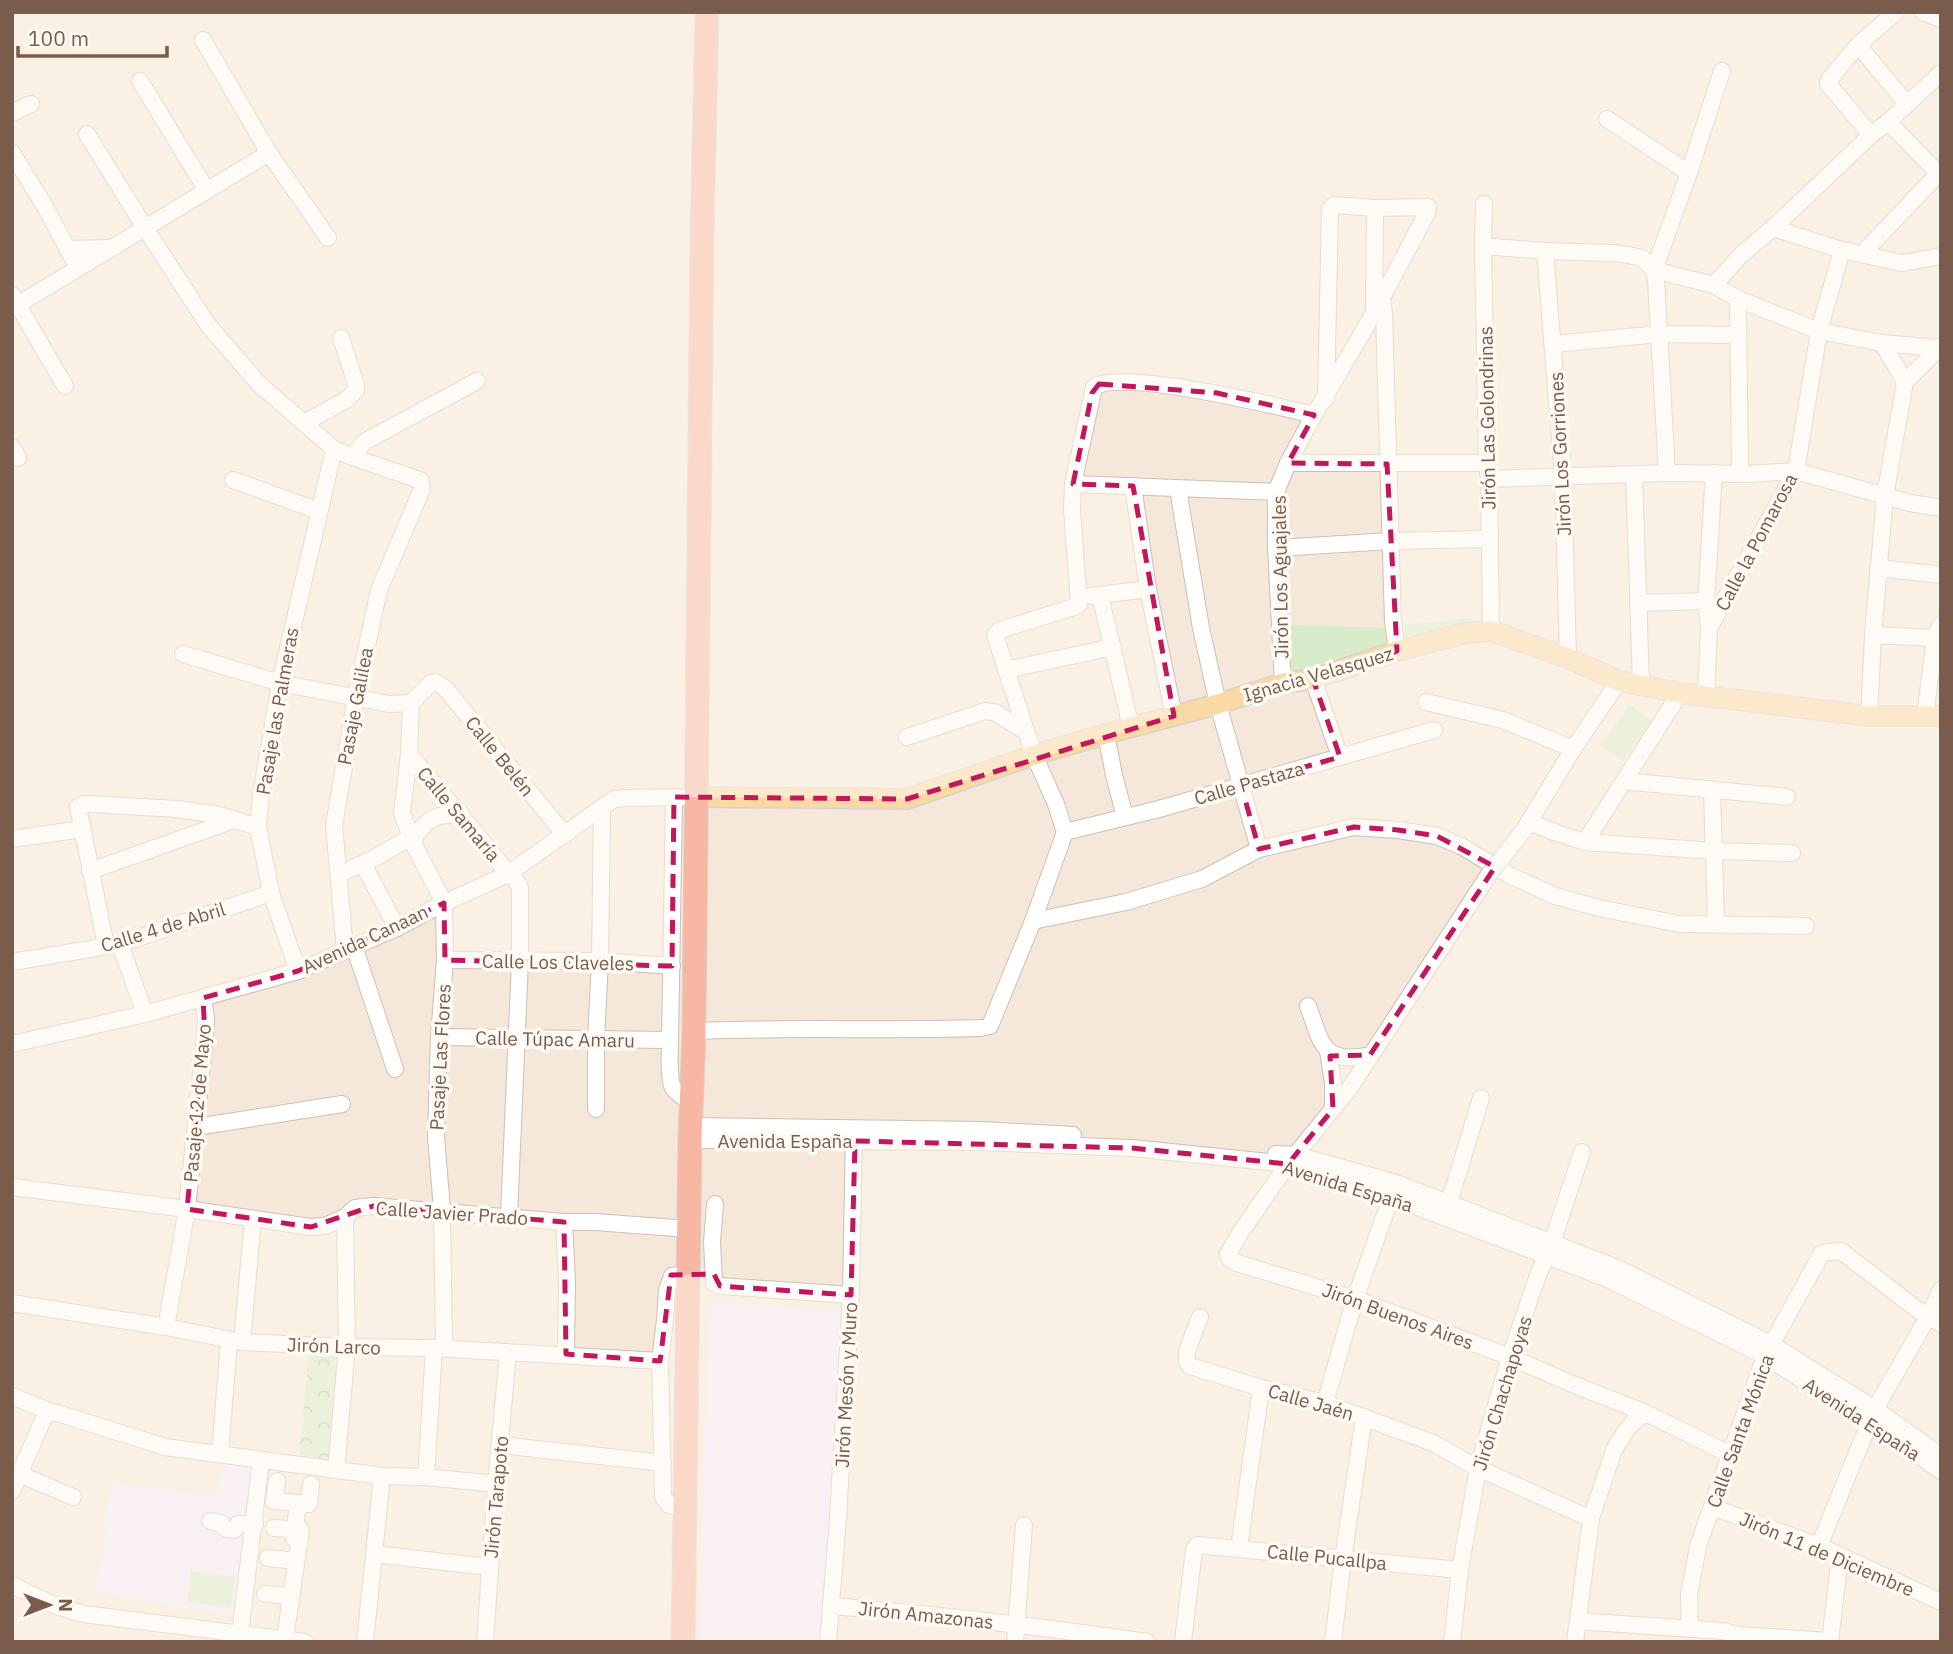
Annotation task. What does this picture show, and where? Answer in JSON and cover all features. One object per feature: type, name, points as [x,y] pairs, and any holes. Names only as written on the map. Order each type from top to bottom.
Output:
[{"type":"highway","points":[[683,1642],[688,1274],[696,1237],[691,1123],[694,1031],[686,797],[707,12]]},
{"type":"main road","name":"Ignacia Velasquez","points":[[686,797],[906,799],[1034,755],[1218,704],[1283,683],[1313,679],[1397,651],[1466,633],[1491,631],[1568,658],[1619,681],[1681,693],[1868,716],[1933,716]]},
{"type":"street","points":[[1871,135],[1828,81],[1858,45],[1896,12]]},
{"type":"street","points":[[1923,12],[1941,19]]},
{"type":"street","points":[[203,40],[269,153],[328,238]]},
{"type":"street","points":[[1858,45],[1908,104]]},
{"type":"street","points":[[1654,270],[1722,71]]},
{"type":"street","points":[[1714,285],[1742,254],[1941,73]]},
{"type":"street","points":[[140,81],[207,191]]},
{"type":"street","points":[[12,113],[31,104]]},
{"type":"street","points":[[1607,119],[1689,173]]},
{"type":"street","points":[[1862,254],[1939,172],[1888,122]]},
{"type":"street","points":[[87,135],[208,325],[259,384],[334,449],[352,457],[364,442],[477,381]]},
{"type":"street","points":[[12,153],[78,268]]},
{"type":"street","points":[[65,386],[14,302],[113,248],[269,153]]},
{"type":"street","name":"Jirón Las Golondrinas","points":[[1484,204],[1491,631]]},
{"type":"street","points":[[1325,398],[1330,209],[1334,205],[1375,208],[1378,306],[1384,314],[1392,622],[1397,651]]},
{"type":"street","name":"Jirón Los Aguajales","points":[[1283,683],[1276,492],[1314,415],[1378,306],[1429,210],[1428,207],[1375,208]]},
{"type":"street","points":[[1773,228],[1842,250],[1902,263],[1941,256]]},
{"type":"street","points":[[1483,246],[1628,255],[1642,258],[1654,270],[1657,279],[1667,473]]},
{"type":"street","points":[[68,249],[113,248]]},
{"type":"street","name":"Calle la Pomarosa","points":[[1709,628],[1796,471],[1819,331],[1842,250]]},
{"type":"street","name":"Jirón Los Gorriones","points":[[1545,251],[1563,476],[1568,658]]},
{"type":"street","points":[[1654,270],[1714,285],[1738,299],[1819,331],[1882,344],[1939,347]]},
{"type":"street","points":[[1738,299],[1740,474]]},
{"type":"street","points":[[1553,344],[1660,334],[1738,335]]},
{"type":"street","points":[[304,423],[346,400],[356,390],[341,338]]},
{"type":"street","points":[[1882,344],[1905,382]]},
{"type":"street","points":[[1868,716],[1885,496],[1905,382],[1939,347]]},
{"type":"street","points":[[694,1031],[989,1027],[1033,920],[1065,832],[1025,731],[995,635],[1000,630],[1077,606],[1080,597],[1072,510],[1073,484],[1094,387],[1105,382],[1160,385],[1217,393],[1314,415]]},
{"type":"street","name":"Pasaje las Palmeras","points":[[298,971],[271,892],[258,827],[280,683],[334,449]]},
{"type":"street","name":"Pasaje Galilea","points":[[352,457],[412,477],[422,483],[422,489],[379,590],[356,697],[334,825],[349,948],[395,1069]]},
{"type":"street","points":[[1288,463],[1387,464],[1563,476],[1796,471],[1910,503],[1941,508]]},
{"type":"street","points":[[1706,696],[1709,628],[1706,601],[1714,473]]},
{"type":"street","points":[[1634,475],[1642,684]]},
{"type":"street","points":[[233,480],[318,511]]},
{"type":"street","points":[[1073,484],[1276,492]]},
{"type":"street","points":[[1133,486],[1148,589],[1174,716]]},
{"type":"street","points":[[1178,489],[1201,628],[1218,704],[1259,849]]},
{"type":"street","points":[[1276,548],[1391,541],[1490,539]]},
{"type":"street","points":[[1878,568],[1941,575]]},
{"type":"street","points":[[1080,597],[1148,589]]},
{"type":"street","points":[[1100,595],[1132,727]]},
{"type":"street","points":[[1639,603],[1706,601]]},
{"type":"street","points":[[1873,635],[1938,631],[1933,716]]},
{"type":"street","points":[[1006,670],[1113,647]]},
{"type":"street","points":[[183,654],[280,683],[389,704],[411,703],[409,754],[402,813],[444,903]]},
{"type":"street","points":[[1313,679],[1340,757]]},
{"type":"street","points":[[1292,1159],[1349,1089],[1490,873],[1526,826],[1619,681]]},
{"type":"street","name":"Calle Belén","points":[[411,703],[431,683],[445,688],[565,835]]},
{"type":"street","points":[[1585,842],[1681,693]]},
{"type":"street","points":[[1426,702],[1503,720],[1573,749]]},
{"type":"street","points":[[907,737],[985,711],[994,712],[1025,731]]},
{"type":"street","name":"Calle Pastaza","points":[[1065,832],[1434,730]]},
{"type":"street","points":[[1106,734],[1125,817]]},
{"type":"street","name":"Calle Samaría","points":[[409,754],[519,883],[520,961],[509,1216]]},
{"type":"street","points":[[1624,781],[1787,797]]},
{"type":"street","points":[[1712,790],[1716,924]]},
{"type":"street","name":"Avenida Canaan","points":[[12,1044],[145,1014],[298,971],[397,928],[508,873],[614,799],[686,797]]},
{"type":"street","points":[[686,797],[672,966],[670,1040],[673,1086],[691,1123]]},
{"type":"street","points":[[145,1014],[113,945],[90,871],[78,807],[84,804],[177,809],[219,815],[258,827]]},
{"type":"street","points":[[596,1109],[602,808]]},
{"type":"street","points":[[339,874],[412,839],[429,820],[444,815],[461,814]]},
{"type":"street","points":[[90,871],[234,820]]},
{"type":"street","points":[[1526,826],[1585,842],[1792,853]]},
{"type":"street","points":[[1033,920],[1126,902],[1202,879],[1259,849],[1354,827],[1437,836],[1461,846],[1511,876],[1555,896],[1599,908],[1679,924],[1805,926]]},
{"type":"street","points":[[12,839],[82,829]]},
{"type":"street","points":[[363,864],[397,928]]},
{"type":"street","name":"Calle 4 de Abril","points":[[12,962],[113,945],[271,892]]},
{"type":"street","name":"Pasaje Las Flores","points":[[426,1477],[439,1348],[442,1210],[436,1136],[445,960],[444,903]]},
{"type":"street","name":"Calle Los Claveles","points":[[445,960],[600,961],[672,966]]},
{"type":"street","name":"Pasaje 12 de Mayo","points":[[166,1327],[187,1209],[205,1036],[203,998]]},
{"type":"street","points":[[1308,1006],[1321,1039],[1332,1055],[1349,1058],[1370,1055]]},
{"type":"street","name":"Calle Túpac Amaru","points":[[439,1037],[670,1040]]},
{"type":"street","points":[[1328,1051],[1333,1083],[1333,1109]]},
{"type":"street","points":[[1445,1210],[1481,1098]]},
{"type":"street","points":[[196,1127],[342,1104]]},
{"type":"street","name":"Avenida España","points":[[691,1123],[855,1135],[982,1130],[1133,1138],[1276,1154],[1393,1190],[1549,1249],[1615,1267],[1768,1350],[1941,1457]]},
{"type":"street","name":"Jirón Mesón y Muro","points":[[828,1642],[851,1295],[855,1135]]},
{"type":"street","name":"Jirón Chachapoyas","points":[[1452,1642],[1460,1570],[1478,1468],[1510,1357],[1582,1152]]},
{"type":"street","name":"Jirón Buenos Aires","points":[[1292,1159],[1228,1254],[1234,1262],[1355,1299],[1510,1357],[1646,1413],[1731,1455]]},
{"type":"street","name":"Calle Javier Prado","points":[[12,1187],[311,1227],[325,1226],[345,1217],[355,1208],[373,1206],[564,1222],[595,1222],[696,1237]]},
{"type":"street","points":[[1325,1403],[1355,1299],[1393,1190]]},
{"type":"street","points":[[715,1204],[696,1237],[714,1283],[720,1286],[851,1295]]},
{"type":"street","points":[[336,1470],[347,1347],[345,1217]]},
{"type":"street","points":[[220,1453],[253,1219]]},
{"type":"street","points":[[564,1222],[567,1281],[566,1354]]},
{"type":"street","name":"Calle Santa Mónica","points":[[1690,1629],[1689,1595],[1698,1546],[1768,1350],[1822,1253],[1841,1251],[1934,1320]]},
{"type":"street","points":[[685,1510],[669,1505],[663,1497],[660,1361],[670,1278],[688,1274]]},
{"type":"street","points":[[1819,1546],[1872,1415],[1934,1320],[1941,1290]]},
{"type":"street","name":"Jirón Larco","points":[[12,1303],[166,1327],[236,1342],[439,1348],[660,1361]]},
{"type":"street","name":"Calle Jaén","points":[[1200,1317],[1187,1351],[1186,1362],[1190,1366],[1261,1388],[1325,1403],[1433,1443],[1478,1468],[1591,1520]]},
{"type":"street","name":"Jirón Tarapoto","points":[[485,1642],[508,1353]]},
{"type":"street","points":[[1239,1548],[1261,1388]]},
{"type":"street","points":[[12,1396],[51,1412],[165,1447],[382,1476],[496,1484]]},
{"type":"street","points":[[12,1490],[43,1420],[51,1412]]},
{"type":"street","points":[[1575,1642],[1591,1520],[1614,1450],[1634,1421],[1646,1413]]},
{"type":"street","name":"Avenida España","points":[[1872,1415],[1941,1471]]},
{"type":"street","points":[[1333,1642],[1364,1417]]},
{"type":"street","points":[[500,1445],[663,1463]]},
{"type":"street","points":[[240,1634],[261,1460]]},
{"type":"street","points":[[19,1474],[73,1497]]},
{"type":"street","points":[[365,1642],[382,1476]]},
{"type":"street","points":[[277,1481],[274,1501],[309,1504],[311,1483]]},
{"type":"street","points":[[285,1639],[298,1530],[298,1503]]},
{"type":"street","name":"Jirón 11 de Diciembre","points":[[1712,1507],[1819,1546],[1941,1602]]},
{"type":"street","points":[[210,1521],[221,1523],[229,1530],[234,1530],[238,1524],[255,1524]]},
{"type":"street","points":[[1015,1642],[1024,1525]]},
{"type":"street","points":[[274,1528],[298,1530]]},
{"type":"street","name":"Calle Pucallpa","points":[[1183,1642],[1197,1545],[1460,1570]]},
{"type":"street","points":[[374,1554],[489,1567]]},
{"type":"street","points":[[1578,1621],[1690,1629],[1724,1636],[1830,1641],[1840,1556]]},
{"type":"street","points":[[268,1558],[294,1561]]},
{"type":"street","points":[[12,1585],[56,1606],[84,1614],[211,1636],[240,1634],[305,1642]]},
{"type":"street","points":[[265,1594],[289,1596]]},
{"type":"street","points":[[281,1614],[284,1614],[289,1596]]},
{"type":"street","name":"Jirón Amazonas","points":[[831,1606],[915,1612],[1147,1642]]},
{"type":"highlighted area","points":[[1099,384],[1217,393],[1314,415],[1288,463],[1387,464],[1397,651],[1313,679],[1340,757],[1241,785],[1259,849],[1354,827],[1398,830],[1437,836],[1495,867],[1370,1055],[1330,1056],[1333,1109],[1288,1164],[1132,1148],[855,1141],[851,1295],[720,1286],[714,1274],[671,1275],[660,1361],[566,1354],[564,1222],[373,1206],[311,1227],[187,1209],[205,1036],[203,998],[298,971],[444,903],[445,960],[672,966],[674,797],[907,799],[1174,716],[1133,486],[1073,484],[1092,393]]},
{"type":"shaded area","points":[[12,12],[1941,12],[1941,1642],[12,1642]]},
{"type":"shaded area","points":[[710,1301],[842,1313],[822,1642],[699,1642]]},
{"type":"shaded area","points":[[223,1461],[253,1465],[235,1615],[94,1592],[109,1524],[104,1522],[112,1483],[217,1497]]},
{"type":"green space","points":[[1471,618],[1473,624],[1405,636],[1404,625]]},
{"type":"green space","points":[[1291,625],[1393,628],[1396,643],[1291,672]]},
{"type":"green space","points":[[1630,705],[1652,721],[1623,761],[1601,745]]},
{"type":"green space","points":[[309,1353],[341,1356],[331,1462],[299,1460]]},
{"type":"green space","points":[[191,1571],[235,1577],[231,1608],[187,1602]]}]
